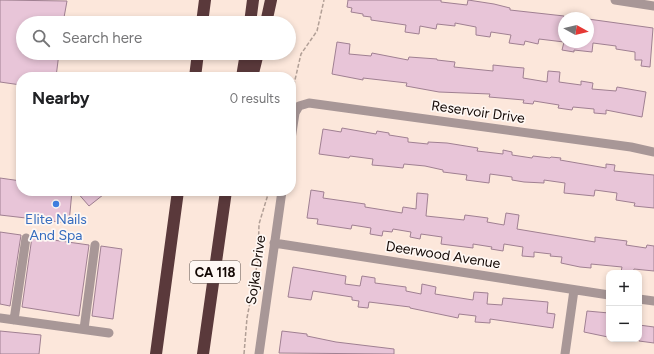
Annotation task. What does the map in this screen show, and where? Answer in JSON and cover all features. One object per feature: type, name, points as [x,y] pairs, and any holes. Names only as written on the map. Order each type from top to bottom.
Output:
[{"type":"highway","points":[[198,0],[198,16]]},
{"type":"highway","points":[[203,16],[205,0]]},
{"type":"highway","points":[[251,16],[253,0]]},
{"type":"highway","points":[[268,16],[271,0]]},
{"type":"highway","points":[[196,72],[197,60]]},
{"type":"highway","points":[[243,72],[245,60]]},
{"type":"highway","points":[[253,72],[256,60]]},
{"type":"highway","points":[[156,354],[177,196]]},
{"type":"highway","name":"CA 118","points":[[203,354],[225,196]]},
{"type":"street","points":[[615,0],[654,6]]},
{"type":"street","name":"Reservoir Drive","points":[[296,111],[299,106],[309,103],[631,147],[654,152]]},
{"type":"street","name":"Sojka Drive","points":[[259,354],[281,196]]},
{"type":"street","points":[[14,320],[26,238]]},
{"type":"street","name":"Deerwood Avenue","points":[[274,243],[606,295]]},
{"type":"street","points":[[84,329],[95,245]]},
{"type":"street","points":[[565,354],[574,290]]},
{"type":"street","points":[[642,299],[654,301]]},
{"type":"street","points":[[0,318],[109,333]]},
{"type":"path","points":[[296,76],[301,54],[317,31],[324,0]]},
{"type":"path","points":[[244,354],[247,318],[258,260],[260,224],[268,196]]},
{"type":"building","points":[[0,0],[67,1],[64,16],[16,16],[16,60],[58,60],[57,72],[16,72],[16,84],[0,82]]},
{"type":"building","points":[[348,0],[441,0],[441,2],[467,5],[468,0],[494,4],[510,8],[510,10],[558,15],[558,41],[539,39],[538,44],[525,41],[524,45],[509,43],[511,35],[491,32],[490,37],[476,35],[476,27],[455,23],[455,26],[437,24],[436,29],[420,26],[419,34],[405,32],[406,25],[371,20],[371,17],[351,12],[352,8],[347,7]]},
{"type":"building","points":[[594,20],[653,28],[650,67],[641,66],[642,60],[635,60],[635,52],[616,49],[616,46],[594,43]]},
{"type":"building","points":[[337,42],[350,44],[349,54],[371,56],[372,53],[408,60],[409,57],[437,59],[455,62],[454,67],[493,71],[493,65],[524,68],[523,78],[547,82],[548,71],[560,72],[559,82],[581,85],[581,81],[593,83],[592,89],[616,91],[617,87],[646,92],[642,117],[606,110],[606,114],[594,113],[594,109],[573,107],[572,110],[558,108],[559,105],[534,101],[533,104],[523,103],[524,100],[489,97],[490,94],[439,92],[406,86],[407,83],[363,78],[363,80],[332,74]]},
{"type":"building","points":[[562,48],[592,48],[592,52],[562,50]]},
{"type":"building","points":[[342,128],[376,134],[377,131],[389,133],[389,135],[408,138],[408,142],[428,144],[428,142],[447,143],[478,148],[477,151],[503,154],[503,150],[512,152],[512,155],[532,158],[533,156],[561,158],[560,160],[606,168],[606,164],[615,165],[614,171],[654,175],[654,208],[634,206],[635,203],[616,200],[617,193],[595,190],[594,196],[564,193],[565,183],[544,180],[544,183],[524,182],[512,180],[512,177],[490,174],[489,183],[466,180],[467,175],[443,172],[443,170],[425,166],[404,164],[403,168],[372,165],[373,159],[350,156],[349,158],[319,154],[323,129],[341,132]]},
{"type":"building","points":[[0,178],[16,180],[16,196],[72,196],[69,223],[0,215]]},
{"type":"building","points":[[311,190],[324,192],[323,198],[365,204],[365,207],[402,213],[403,207],[416,209],[417,193],[428,194],[426,216],[464,220],[465,215],[488,218],[487,222],[504,225],[506,213],[519,215],[517,229],[595,242],[595,237],[627,241],[626,245],[646,248],[647,245],[654,246],[654,271],[634,269],[621,270],[622,267],[591,264],[591,268],[580,267],[561,263],[562,257],[550,256],[551,254],[534,252],[534,257],[522,256],[523,247],[504,244],[503,251],[491,249],[492,247],[473,244],[473,248],[441,244],[442,237],[421,234],[420,239],[410,237],[411,232],[393,229],[392,232],[383,231],[382,236],[370,234],[371,228],[352,225],[351,229],[317,224],[318,219],[307,218]]},
{"type":"building","points":[[80,196],[102,196],[89,206]]},
{"type":"building","points":[[0,232],[21,235],[10,306],[0,304]]},
{"type":"building","points":[[32,237],[89,245],[79,316],[22,307]]},
{"type":"building","points":[[101,246],[122,249],[113,319],[92,316]]},
{"type":"building","points":[[293,267],[346,276],[345,284],[360,286],[362,276],[375,278],[375,283],[406,287],[406,291],[421,294],[422,284],[436,287],[435,294],[473,300],[474,292],[488,293],[487,304],[502,305],[503,298],[548,302],[547,313],[555,314],[553,328],[490,319],[490,323],[475,322],[476,316],[459,314],[458,318],[410,307],[369,302],[368,308],[358,307],[359,301],[352,300],[352,297],[313,291],[311,300],[288,297]]},
{"type":"building","points":[[587,311],[606,313],[606,337],[584,332]]},
{"type":"building","points":[[642,325],[654,327],[654,343],[642,341]]},
{"type":"building","points":[[0,331],[41,335],[39,354],[0,354]]},
{"type":"building","points":[[282,331],[307,334],[307,336],[336,342],[394,349],[394,354],[279,353]]},
{"type":"place","name":"Elite Nails And Spa","points":[[56,204]]}]
